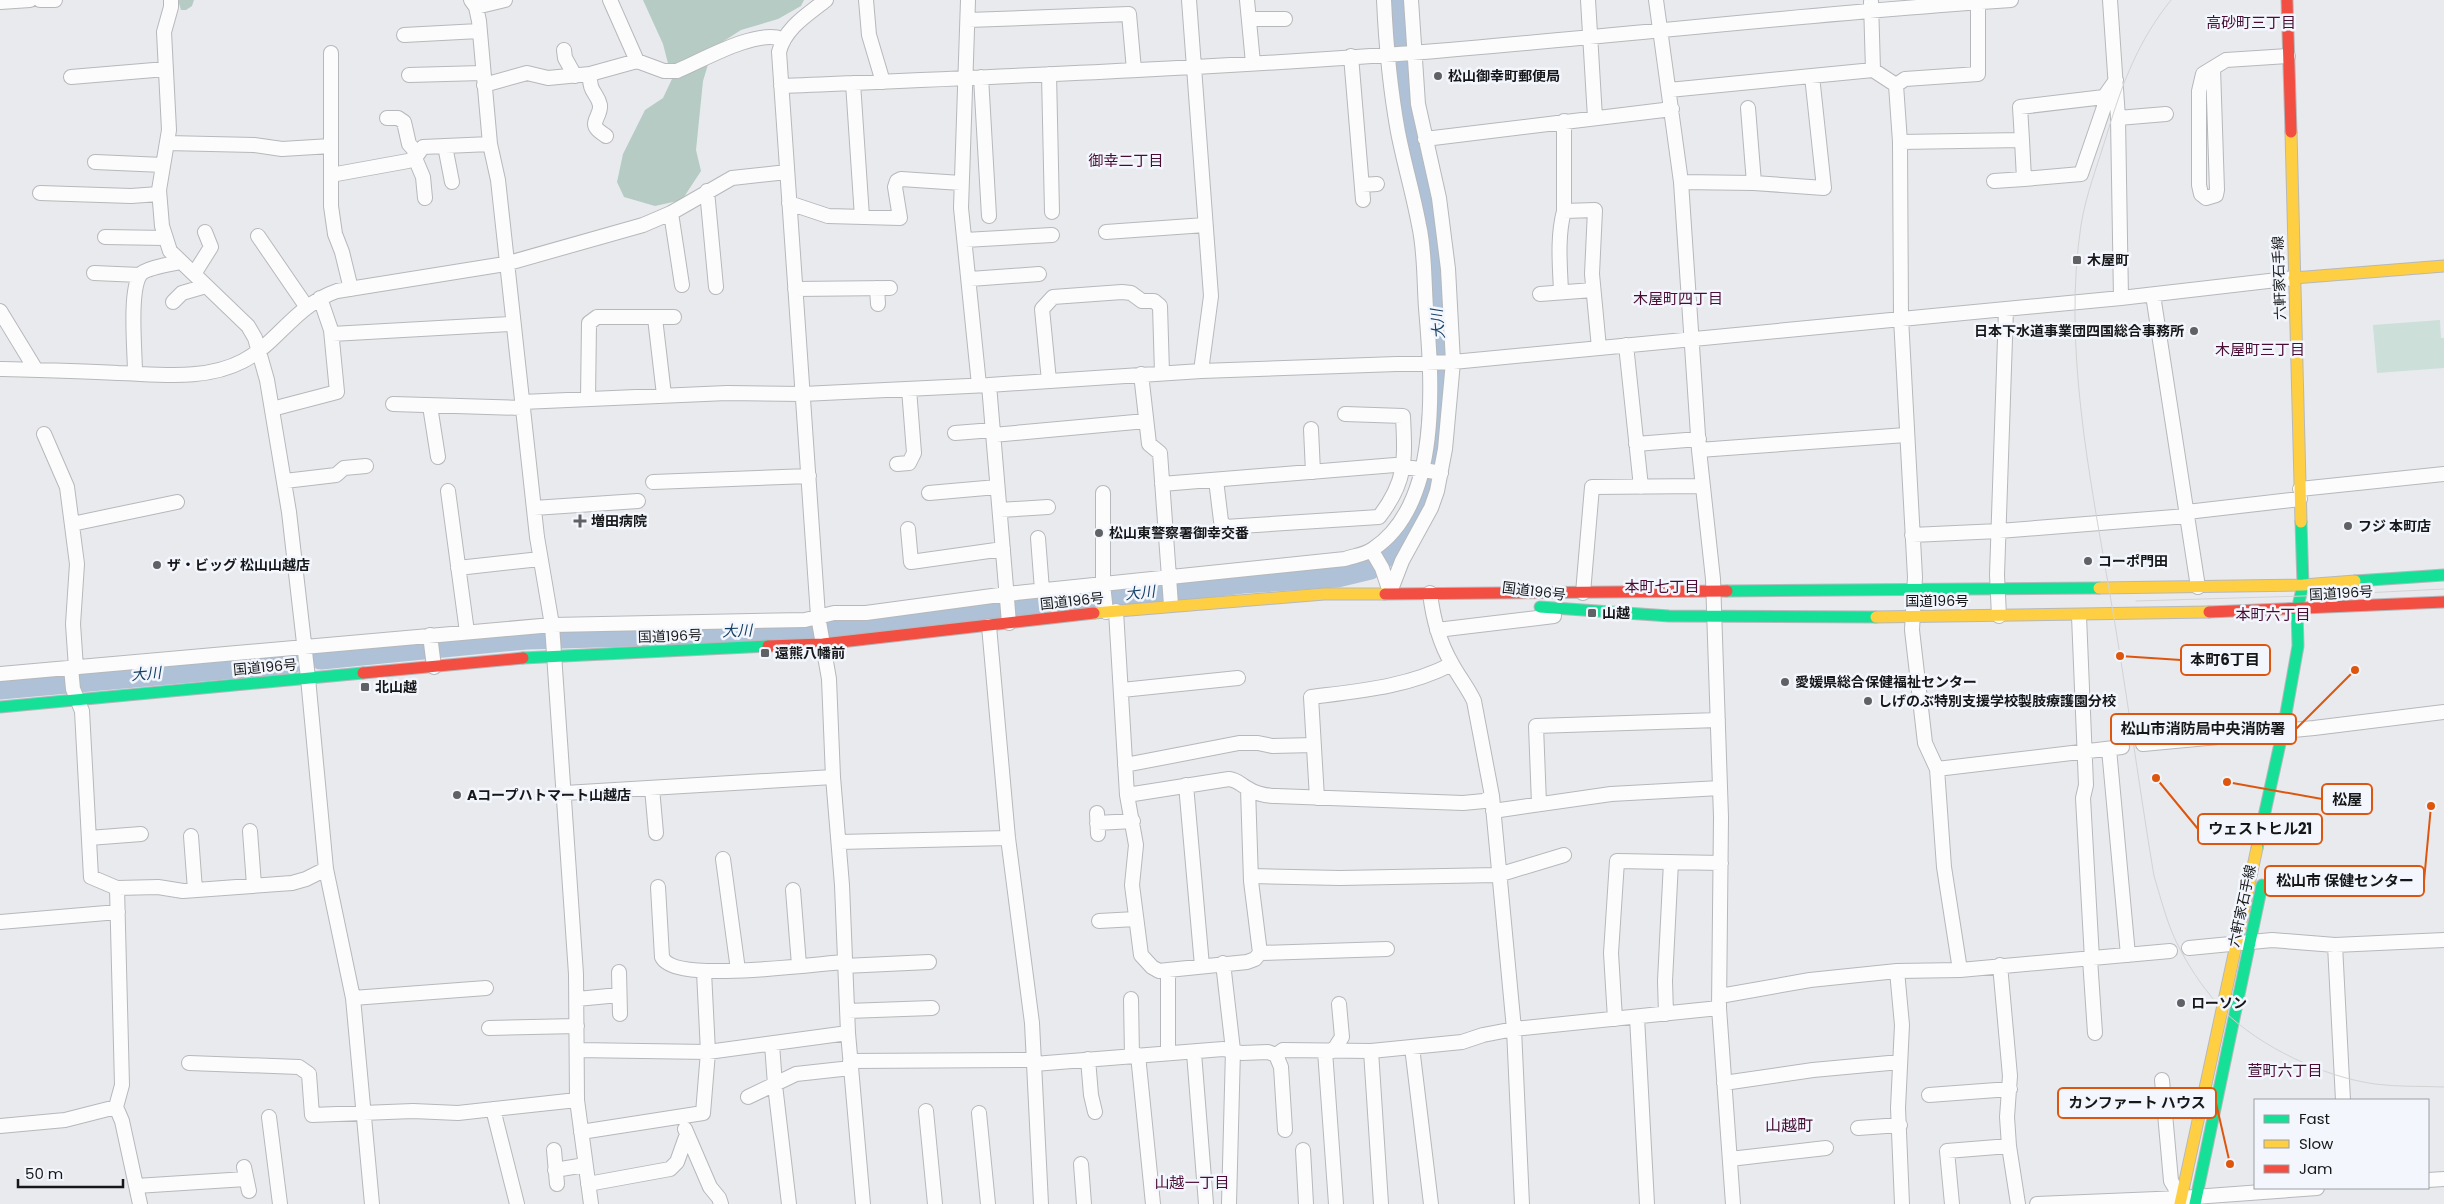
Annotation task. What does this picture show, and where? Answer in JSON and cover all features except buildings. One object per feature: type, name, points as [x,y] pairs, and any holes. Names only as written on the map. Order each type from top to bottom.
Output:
[{"type":"main road","name":"六軒家石手線","points":[[2287,0],[2303,585],[2311,613]]},
{"type":"main road","points":[[2294,278],[2444,266]]},
{"type":"main road","name":"国道196号","points":[[0,707],[74,694],[306,661],[433,661],[820,630],[988,626],[1007,608],[1109,609],[1170,602],[1390,592],[1430,594],[2198,587],[2303,585],[2444,575]]},
{"type":"main road","name":"六軒家石手線","points":[[2181,1201],[2292,730],[2298,646],[2297,610],[2303,585]]},
{"type":"main road","name":"国道196号","points":[[1430,594],[1584,612],[1714,617],[2079,616],[2297,610],[2311,613],[2444,602]]},
{"type":"main road","name":"六軒家石手線","points":[[2196,1200],[2243,942],[2264,874]]},
{"type":"street","points":[[1,1],[30,0]]},
{"type":"street","points":[[40,0],[55,0]]},
{"type":"street","points":[[171,0],[164,32],[169,130],[159,194],[159,214],[170,251],[248,326],[259,349],[272,409],[285,481],[306,661],[329,892],[353,998],[372,1204]]},
{"type":"street","points":[[505,0],[473,3],[479,31],[490,144],[498,180],[505,264],[540,559],[552,627],[565,793],[577,998],[577,1100],[591,1204]]},
{"type":"street","points":[[610,0],[637,61]]},
{"type":"street","points":[[826,0],[794,25],[782,39],[779,52],[820,630],[829,679],[848,1034],[863,1204]]},
{"type":"street","points":[[866,0],[869,35],[883,82]]},
{"type":"street","points":[[968,0],[961,183],[965,240],[984,385],[993,433],[1007,608]]},
{"type":"street","points":[[1189,0],[1211,296],[1200,370]]},
{"type":"street","points":[[1247,0],[1253,63]]},
{"type":"street","points":[[1384,0],[1398,134],[1420,226],[1441,363],[1428,430],[1431,508],[1402,561],[1390,592]]},
{"type":"street","points":[[0,674],[306,661],[467,632],[552,627],[805,620],[820,630],[903,608],[1007,608],[1042,590],[1103,587],[1344,559],[1373,553],[1403,518],[1416,488],[1430,471],[1448,270],[1439,198],[1418,104],[1410,53],[1411,0]]},
{"type":"street","points":[[1588,0],[1594,118]]},
{"type":"street","points":[[1656,0],[1681,182],[1699,444],[1713,592],[1720,788],[1720,1002],[1733,1204]]},
{"type":"street","points":[[781,86],[1194,67],[1410,53],[1660,30],[1871,5],[2011,0]]},
{"type":"street","points":[[2110,0],[2118,118],[2121,298]]},
{"type":"street","points":[[1896,85],[1905,79],[1978,74],[1978,1]]},
{"type":"street","points":[[1871,5],[1874,70]]},
{"type":"street","points":[[968,20],[1128,14],[1134,70]]},
{"type":"street","points":[[1249,19],[1285,19]]},
{"type":"street","points":[[404,35],[479,31]]},
{"type":"street","points":[[409,75],[483,79],[527,73],[548,78],[590,74],[637,61],[664,71],[677,70],[756,38],[775,36],[782,39]]},
{"type":"street","points":[[564,50],[565,58],[575,76]]},
{"type":"street","points":[[331,53],[331,175],[335,234],[342,252],[351,289]]},
{"type":"street","points":[[1351,56],[1363,200]]},
{"type":"street","points":[[2213,68],[2217,190],[2216,195],[2206,198],[2201,194],[2200,185],[2199,91],[2203,74],[2226,60],[2288,56]]},
{"type":"street","points":[[71,77],[166,69]]},
{"type":"street","points":[[1669,90],[1874,70],[1896,85]]},
{"type":"street","points":[[590,74],[590,90],[599,102],[600,110],[595,123],[596,128],[606,136]]},
{"type":"street","points":[[1049,74],[1052,212]]},
{"type":"street","points":[[1681,182],[1754,183],[1824,188],[1812,76]]},
{"type":"street","points":[[981,77],[988,216]]},
{"type":"street","points":[[1994,181],[2081,174],[2104,107],[2104,96],[2116,80]]},
{"type":"street","points":[[853,83],[862,217]]},
{"type":"street","points":[[1896,85],[1900,142],[1901,318],[1915,577],[1912,630],[1924,744],[1937,769],[1944,867],[1960,970]]},
{"type":"street","points":[[2024,179],[2020,107],[2104,96]]},
{"type":"street","points":[[1748,108],[1754,183]]},
{"type":"street","points":[[1425,139],[1672,110]]},
{"type":"street","points":[[2118,118],[2166,114]]},
{"type":"street","points":[[387,118],[398,118],[404,122],[409,144],[416,155],[423,177],[426,198]]},
{"type":"street","points":[[1561,292],[1560,252],[1564,211],[1564,122]]},
{"type":"street","points":[[1900,142],[2022,140]]},
{"type":"street","points":[[167,143],[254,145],[282,149],[331,146]]},
{"type":"street","points":[[331,175],[408,162],[423,147],[490,144]]},
{"type":"street","points":[[445,146],[452,182]]},
{"type":"street","points":[[95,162],[163,165]]},
{"type":"street","points":[[0,369],[160,375],[200,373],[234,365],[251,356],[306,306],[320,298],[351,289],[505,264],[571,244],[622,232],[671,214],[707,191],[732,178],[787,172]]},
{"type":"street","points":[[789,204],[828,216],[900,218],[895,187],[897,181],[901,179],[961,183]]},
{"type":"street","points":[[1362,185],[1377,184]]},
{"type":"street","points":[[707,191],[716,286]]},
{"type":"street","points":[[40,193],[131,196],[159,194]]},
{"type":"street","points":[[1564,211],[1595,210],[1593,290],[1599,348]]},
{"type":"street","points":[[791,228],[816,212]]},
{"type":"street","points":[[671,214],[682,285]]},
{"type":"street","points":[[1106,232],[1134,236],[1206,225]]},
{"type":"street","points":[[194,274],[211,247],[204,232]]},
{"type":"street","points":[[965,240],[1052,235]]},
{"type":"street","points":[[258,236],[306,306]]},
{"type":"street","points":[[105,237],[165,238]]},
{"type":"street","points":[[135,373],[134,304],[140,275],[146,270],[181,262]]},
{"type":"street","points":[[94,273],[140,275]]},
{"type":"street","points":[[970,279],[1040,274]]},
{"type":"street","points":[[393,404],[430,406],[522,405],[588,399],[727,393],[803,394],[909,389],[1200,370],[1441,363],[2153,295],[2294,278]]},
{"type":"street","points":[[173,302],[182,293],[206,286]]},
{"type":"street","points":[[795,289],[883,288],[878,304]]},
{"type":"street","points":[[1540,294],[1593,290]]},
{"type":"street","points":[[1048,381],[1042,309],[1053,297],[1122,292],[1132,293],[1142,301],[1154,301],[1160,306],[1162,373]]},
{"type":"street","points":[[2153,295],[2198,587]]},
{"type":"street","points":[[272,409],[337,392],[332,334],[327,312],[320,298]]},
{"type":"street","points":[[1999,616],[1999,531],[2006,308]]},
{"type":"street","points":[[0,311],[36,370]]},
{"type":"street","points":[[588,399],[589,324],[597,317],[655,318],[674,316]]},
{"type":"street","points":[[655,318],[664,396]]},
{"type":"street","points":[[332,334],[512,324]]},
{"type":"street","points":[[1626,345],[1641,487]]},
{"type":"street","points":[[1141,374],[1149,444],[1160,453],[1170,602]]},
{"type":"street","points":[[897,464],[909,463],[914,453],[909,389]]},
{"type":"street","points":[[430,406],[438,457]]},
{"type":"street","points":[[1216,480],[1221,521],[1225,527],[1379,517],[1388,505],[1404,467],[1403,416],[1345,414]]},
{"type":"street","points":[[955,433],[993,433],[1146,421]]},
{"type":"street","points":[[1311,429],[1314,472]]},
{"type":"street","points":[[44,434],[67,487],[77,564],[72,624],[74,694],[82,711],[91,877],[117,888],[158,887],[183,891],[292,883],[306,879],[326,869]]},
{"type":"street","points":[[1636,444],[1699,444],[1906,435]]},
{"type":"street","points":[[285,481],[336,475],[344,468],[366,466]]},
{"type":"street","points":[[1162,484],[1395,466],[1430,471]]},
{"type":"street","points":[[1912,534],[1999,531],[2187,514],[2300,494],[2444,474]]},
{"type":"street","points":[[654,482],[809,476]]},
{"type":"street","points":[[1584,593],[1592,487],[1703,486]]},
{"type":"street","points":[[929,493],[998,487]]},
{"type":"street","points":[[448,491],[467,632]]},
{"type":"street","points":[[1103,493],[1103,587],[1109,609],[1122,690],[1127,795],[1136,844],[1132,885],[1141,955],[1152,968],[1168,970],[1255,960],[1260,953],[1251,876],[1248,789]]},
{"type":"street","points":[[534,508],[638,500]]},
{"type":"street","points":[[72,524],[177,502]]},
{"type":"street","points":[[1000,510],[1048,507]]},
{"type":"street","points":[[908,529],[911,562],[1003,550]]},
{"type":"street","points":[[1038,538],[1042,590]]},
{"type":"street","points":[[1373,553],[1382,568],[1390,592]]},
{"type":"street","points":[[458,568],[540,559]]},
{"type":"street","points":[[1430,594],[1433,620],[1437,630],[1452,664],[1468,687],[1474,701],[1492,796],[1514,1029],[1522,1204]]},
{"type":"street","points":[[1437,630],[1584,612]]},
{"type":"street","points":[[2079,616],[2086,785],[2083,798],[2095,1033]]},
{"type":"street","points":[[988,626],[1008,838],[1029,991],[1041,1204]]},
{"type":"street","points":[[431,637],[433,661]]},
{"type":"street","points":[[1317,798],[1311,697],[1362,691],[1416,680],[1452,664]]},
{"type":"street","points":[[1122,690],[1238,678]]},
{"type":"street","points":[[2143,744],[2292,730],[2444,712]]},
{"type":"street","points":[[1539,804],[1536,726],[1718,720]]},
{"type":"street","points":[[1125,765],[1239,743],[1258,743],[1272,746],[1314,745]]},
{"type":"street","points":[[1937,769],[2116,748],[2128,956]]},
{"type":"street","points":[[565,793],[833,777]]},
{"type":"street","points":[[1127,795],[1229,778],[1237,780],[1248,789],[1262,795],[1475,803],[1484,801],[1492,796]]},
{"type":"street","points":[[1186,785],[1202,966]]},
{"type":"street","points":[[652,788],[656,833]]},
{"type":"street","points":[[1493,811],[1611,794],[1720,788]]},
{"type":"street","points":[[1097,823],[1133,821]]},
{"type":"street","points":[[250,831],[254,885]]},
{"type":"street","points":[[89,838],[141,834]]},
{"type":"street","points":[[191,836],[195,890]]},
{"type":"street","points":[[839,842],[1008,838]]},
{"type":"street","points":[[1251,876],[1340,878],[1498,875],[1564,855]]},
{"type":"street","points":[[724,859],[738,970]]},
{"type":"street","points":[[1615,1019],[1610,953],[1617,861],[1721,863]]},
{"type":"street","points":[[1666,1014],[1665,981],[1671,862]]},
{"type":"street","points":[[658,887],[662,957],[665,962],[679,968],[704,972],[799,965],[930,962]]},
{"type":"street","points":[[117,888],[122,1085],[116,1107],[122,1121],[140,1204]]},
{"type":"street","points":[[793,890],[799,965]]},
{"type":"street","points":[[0,922],[118,912]]},
{"type":"street","points":[[1099,921],[1136,919]]},
{"type":"street","points":[[2189,948],[2272,940],[2335,945],[2444,940]]},
{"type":"street","points":[[2335,945],[2342,1099]]},
{"type":"street","points":[[1260,953],[1387,950]]},
{"type":"street","points":[[1276,1055],[1283,1050],[1371,1051],[1462,1042],[1483,1035],[1514,1029],[1666,1014],[1810,980],[1897,971],[1960,970],[2170,951]]},
{"type":"street","points":[[1223,964],[1233,1050],[1229,1204]]},
{"type":"street","points":[[2000,965],[2010,1089],[2009,1146],[2018,1204]]},
{"type":"street","points":[[1168,970],[1168,1053]]},
{"type":"street","points":[[1897,971],[1902,1025],[1900,1062],[1902,1204]]},
{"type":"street","points":[[619,972],[620,1014]]},
{"type":"street","points":[[581,1132],[704,1113],[708,1052],[704,972]]},
{"type":"street","points":[[353,998],[486,988]]},
{"type":"street","points":[[577,998],[620,995]]},
{"type":"street","points":[[1131,999],[1135,1055],[1153,1204]]},
{"type":"street","points":[[1336,1204],[1329,1051],[1342,1038],[1339,1004]]},
{"type":"street","points":[[847,1011],[932,1008]]},
{"type":"street","points":[[1637,1017],[1647,1204]]},
{"type":"street","points":[[489,1028],[577,1026]]},
{"type":"street","points":[[577,1050],[708,1052],[848,1034]]},
{"type":"street","points":[[772,1044],[774,1086],[789,1204]]},
{"type":"street","points":[[1412,1047],[1431,1204]]},
{"type":"street","points":[[748,1097],[796,1074],[850,1064],[1034,1062],[1194,1053],[1213,1050],[1233,1050],[1242,1053],[1268,1052],[1276,1055],[1281,1067],[1285,1130]]},
{"type":"street","points":[[1371,1051],[1381,1204]]},
{"type":"street","points":[[1194,1053],[1206,1204]]},
{"type":"street","points":[[1088,1059],[1091,1095],[1095,1112]]},
{"type":"street","points":[[1724,1083],[1813,1070],[1900,1062]]},
{"type":"street","points":[[188,1063],[299,1067],[309,1074],[312,1115],[326,1116],[363,1112],[458,1113],[577,1100]]},
{"type":"street","points":[[2162,1080],[2172,1181],[2181,1201]]},
{"type":"street","points":[[1929,1095],[2010,1089]]},
{"type":"street","points":[[0,1126],[65,1120],[116,1107]]},
{"type":"street","points":[[493,1109],[517,1204]]},
{"type":"street","points":[[926,1111],[935,1204]]},
{"type":"street","points":[[979,1113],[988,1204]]},
{"type":"street","points":[[270,1117],[280,1204]]},
{"type":"street","points":[[680,1117],[710,1187],[720,1198],[721,1204]]},
{"type":"street","points":[[1858,1128],[1900,1125]]},
{"type":"street","points":[[588,1184],[660,1173],[670,1169],[680,1156],[687,1134]]},
{"type":"street","points":[[1952,1204],[1946,1151],[2009,1146]]},
{"type":"street","points":[[1730,1159],[1826,1148]]},
{"type":"street","points":[[554,1150],[557,1184]]},
{"type":"street","points":[[1303,1150],[1306,1204]]},
{"type":"street","points":[[1081,1164],[1084,1204]]},
{"type":"street","points":[[555,1170],[585,1165]]},
{"type":"street","points":[[2429,1180],[2444,1178]]},
{"type":"street","points":[[136,1186],[246,1179]]},
{"type":"street","points":[[2037,1204],[2217,1200],[2309,1189]]},
{"type":"shaded area","points":[[2440,320],[2441,338],[2444,338],[2444,368],[2377,373],[2373,325]]},
{"type":"green space","points":[[178,0],[194,0],[192,6],[186,10],[181,10]]},
{"type":"green space","points":[[643,0],[804,0],[801,6],[778,19],[741,30],[713,48],[703,81],[696,150],[701,171],[682,200],[655,206],[624,197],[617,182],[623,154],[645,110],[663,98],[672,79],[663,44]]},
{"type":"waterway","name":"大川","points":[[321,657],[526,637],[806,629],[1020,608],[1243,581],[1337,575],[1370,567],[1389,552],[1418,508],[1427,479],[1431,453],[1440,351],[1430,224],[1402,85],[1394,0]]},
{"type":"waterway","name":"大川","points":[[0,687],[292,661]]},
{"type":"tram line","points":[[2171,0],[2149,31],[2132,64],[2092,179],[2081,225],[2076,270],[2075,316],[2077,362],[2087,454],[2154,876],[2172,933],[2190,967],[2223,1010],[2238,1024],[2274,1048],[2335,1075],[2384,1085],[2444,1087]]},
{"type":"tram line","points":[[2136,601],[2303,596],[2444,589]]},
{"type":"traffic: fast","points":[[2257,848],[2283,730],[2298,646],[2297,610],[2303,585],[2301,522]]},
{"type":"traffic: fast","points":[[2355,581],[2444,575]]},
{"type":"traffic: fast","points":[[1727,591],[2099,588]]},
{"type":"traffic: fast","points":[[1540,607],[1669,616],[1876,617]]},
{"type":"traffic: fast","points":[[523,658],[768,646]]},
{"type":"traffic: fast","points":[[0,707],[363,673]]},
{"type":"traffic: fast","points":[[2195,1204],[2262,885]]},
{"type":"traffic: slow","points":[[2291,132],[2301,522]]},
{"type":"traffic: slow","points":[[2294,278],[2444,266]]},
{"type":"traffic: slow","points":[[2099,588],[2303,585],[2355,581]]},
{"type":"traffic: slow","points":[[1094,613],[1324,594],[1385,594]]},
{"type":"traffic: slow","points":[[1876,617],[2209,612]]},
{"type":"traffic: slow","points":[[2180,1204],[2257,848]]},
{"type":"traffic: jam","points":[[2287,0],[2291,132]]},
{"type":"traffic: jam","points":[[1385,594],[1727,591]]},
{"type":"traffic: jam","points":[[2209,612],[2444,602]]},
{"type":"traffic: jam","points":[[768,646],[823,644],[1094,613]]},
{"type":"traffic: jam","points":[[363,673],[523,658]]},
{"type":"place","name":"松山御幸町郵便局","points":[[1438,76]]},
{"type":"place","name":"木屋町","points":[[2077,260]]},
{"type":"place","name":"日本下水道事業団四国総合事務所","points":[[2194,331]]},
{"type":"place","name":"増田病院","points":[[580,521]]},
{"type":"place","name":"フジ 本町店","points":[[2348,526]]},
{"type":"place","name":"松山東警察署御幸交番","points":[[1099,533]]},
{"type":"place","name":"コーポ門田","points":[[2088,561]]},
{"type":"place","name":"ザ・ビッグ 松山山越店","points":[[157,565]]},
{"type":"place","name":"山越","points":[[1592,613]]},
{"type":"place","name":"還熊八幡前","points":[[765,653]]},
{"type":"place","name":"本町6丁目","points":[[2120,656]]},
{"type":"place","name":"松山市消防局中央消防署","points":[[2355,670]]},
{"type":"place","name":"愛媛県総合保健福祉センター","points":[[1785,682]]},
{"type":"place","name":"北山越","points":[[365,687]]},
{"type":"place","name":"しげのぶ特別支援学校製肢療護園分校","points":[[1868,701]]},
{"type":"place","name":"ウェストヒル21","points":[[2156,778]]},
{"type":"place","name":"松屋","points":[[2227,782]]},
{"type":"place","name":"Aコープハトマート山越店","points":[[457,795]]},
{"type":"place","name":"松山市 保健センター","points":[[2431,806]]},
{"type":"place","name":"ローソン","points":[[2181,1003]]},
{"type":"place","name":"カンファート ハウス","points":[[2230,1164]]},
{"type":"district","name":"高砂町三丁目","points":[[2251,23]]},
{"type":"district","name":"御幸二丁目","points":[[1126,161]]},
{"type":"district","name":"木屋町四丁目","points":[[1678,299]]},
{"type":"district","name":"木屋町三丁目","points":[[2260,350]]},
{"type":"district","name":"本町七丁目","points":[[1662,587]]},
{"type":"district","name":"本町六丁目","points":[[2273,615]]},
{"type":"district","name":"萱町六丁目","points":[[2285,1071]]},
{"type":"district","name":"山越町","points":[[1789,1125]]},
{"type":"district","name":"山越一丁目","points":[[1192,1183]]}]
